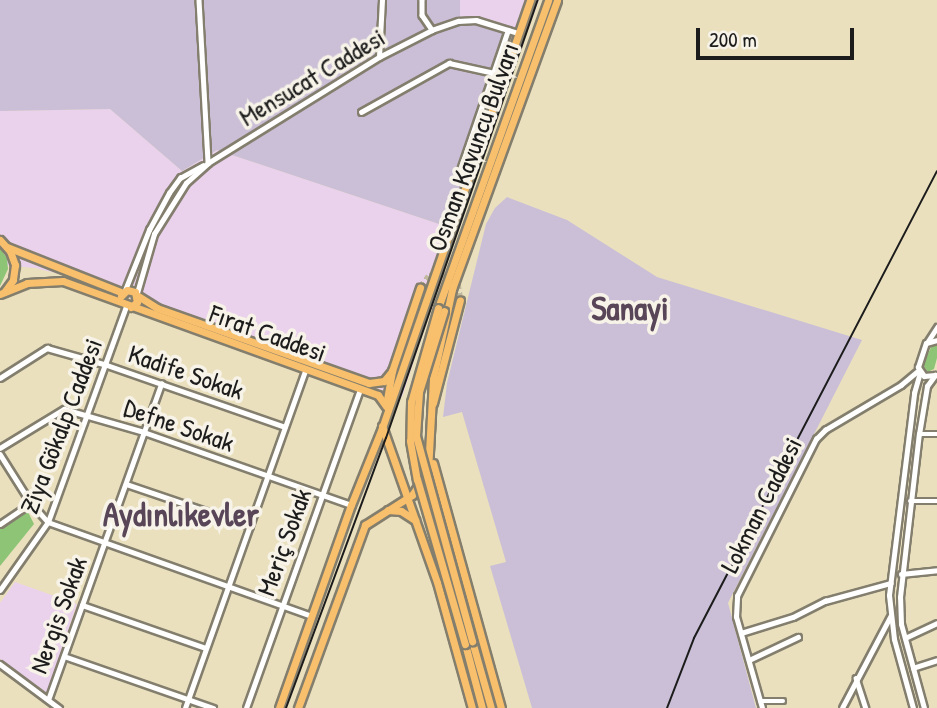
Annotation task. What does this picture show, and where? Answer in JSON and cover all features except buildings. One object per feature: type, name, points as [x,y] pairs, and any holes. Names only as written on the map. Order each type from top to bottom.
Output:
[{"type":"main road","points":[[279,708],[351,505],[382,428],[530,0]]},
{"type":"main road","name":"Osman Kavuncu Bulvarı","points":[[441,309],[548,0]]},
{"type":"main road","name":"Osman Kavuncu Bulvarı","points":[[453,285],[557,0]]},
{"type":"main road","points":[[0,240],[8,247],[124,292],[126,306],[136,304],[137,295]]},
{"type":"main road","points":[[0,294],[14,275],[14,260],[8,247]]},
{"type":"main road","name":"Fırat Caddesi","points":[[0,294],[27,283],[63,281],[126,306],[378,394],[386,406]]},
{"type":"main road","points":[[453,285],[441,309],[411,402],[410,441],[417,479],[491,708]]},
{"type":"main road","points":[[453,285],[433,378],[429,416],[431,454],[499,708]]},
{"type":"main road","points":[[420,288],[391,371],[382,428],[419,525],[472,708]]},
{"type":"main road","name":"Fırat Caddesi","points":[[124,292],[130,290],[157,308],[369,383],[384,381],[391,371]]},
{"type":"main road","points":[[429,416],[460,300]]},
{"type":"main road","points":[[298,708],[365,526],[383,510],[408,497],[426,477],[431,454]]},
{"type":"main road","points":[[398,470],[412,481],[426,477]]},
{"type":"main road","points":[[414,511],[415,498],[425,492],[438,496],[442,502]]},
{"type":"main road","points":[[383,510],[405,512],[419,525]]},
{"type":"main road","points":[[468,643],[481,708]]},
{"type":"main road","points":[[487,692],[499,708]]},
{"type":"street","points":[[199,0],[208,163]]},
{"type":"street","points":[[379,57],[382,0]]},
{"type":"street","points":[[422,0],[422,15],[432,30]]},
{"type":"street","name":"Mensucat Caddesi","points":[[124,292],[149,230],[180,178],[379,57],[432,30],[458,21],[476,20],[519,33]]},
{"type":"street","points":[[465,186],[458,176],[508,30]]},
{"type":"street","points":[[361,112],[449,63],[494,73]]},
{"type":"street","name":"Mensucat Caddesi","points":[[137,295],[154,234],[186,183],[208,163]]},
{"type":"street","name":"Ziya Gökalp Caddesi","points":[[0,590],[48,522],[107,365],[126,306]]},
{"type":"street","points":[[913,708],[890,617],[891,583],[914,393],[928,341],[937,327]]},
{"type":"street","points":[[928,341],[937,340]]},
{"type":"street","name":"Kadife Sokak","points":[[0,378],[47,348],[107,365],[285,427]]},
{"type":"street","points":[[185,708],[306,369]]},
{"type":"street","points":[[919,371],[927,377],[936,373]]},
{"type":"street","name":"Lokman Caddesi","points":[[762,708],[735,612],[737,596],[816,439],[825,430],[901,385],[919,371]]},
{"type":"street","points":[[924,708],[900,610],[901,574],[927,386],[936,373]]},
{"type":"street","name":"Nergis Sokak","points":[[48,700],[161,384]]},
{"type":"street","name":"Meriç Sokak","points":[[246,708],[360,389]]},
{"type":"street","name":"Defne Sokak","points":[[0,449],[64,408],[144,432],[351,505]]},
{"type":"street","points":[[919,434],[937,434]]},
{"type":"street","points":[[0,454],[31,503],[48,522],[312,616]]},
{"type":"street","points":[[125,484],[250,526]]},
{"type":"street","points":[[910,501],[937,501]]},
{"type":"street","points":[[0,524],[31,503]]},
{"type":"street","points":[[901,574],[937,570]]},
{"type":"street","points":[[741,633],[793,617],[825,601],[891,583]]},
{"type":"street","points":[[82,605],[206,648]]},
{"type":"street","points":[[842,708],[890,617]]},
{"type":"street","points":[[905,638],[937,622]]},
{"type":"street","points":[[748,660],[797,637]]},
{"type":"street","points":[[64,656],[213,708]]},
{"type":"street","points":[[913,668],[937,660]]},
{"type":"street","points":[[0,664],[59,708]]},
{"type":"street","points":[[856,677],[866,708]]},
{"type":"street","points":[[760,701],[774,704],[783,701]]},
{"type":"shaded area","points":[[0,0],[460,0],[460,17],[525,38],[457,230],[217,150],[182,171],[110,109],[0,111]]},
{"type":"shaded area","points":[[460,0],[539,0],[525,38],[459,17]]},
{"type":"shaded area","points":[[110,109],[182,171],[217,150],[457,230],[402,397],[160,313],[129,298],[71,277],[35,268],[0,265],[0,111]]},
{"type":"shaded area","points":[[507,197],[567,220],[657,277],[862,340],[728,603],[756,708],[532,708],[490,566],[506,562],[462,412],[443,417],[447,383],[486,224],[495,208]]},
{"type":"shaded area","points":[[15,582],[77,604],[47,693],[0,659],[0,603]]},
{"type":"green space","points":[[0,248],[7,258],[8,269],[0,286]]},
{"type":"green space","points":[[932,345],[937,346],[937,358],[934,369],[928,372],[923,365]]},
{"type":"green space","points":[[26,508],[34,524],[0,566],[0,525]]},
{"type":"tunnel","points":[[420,288],[429,276],[445,274],[457,282],[460,300]]},
{"type":"tram line","points":[[286,708],[386,438],[538,0]]},
{"type":"railway","points":[[667,708],[694,638],[937,171]]},
{"type":"district","name":"Sanayi","points":[[630,309]]},
{"type":"district","name":"Aydınlıkevler","points":[[181,515]]}]
